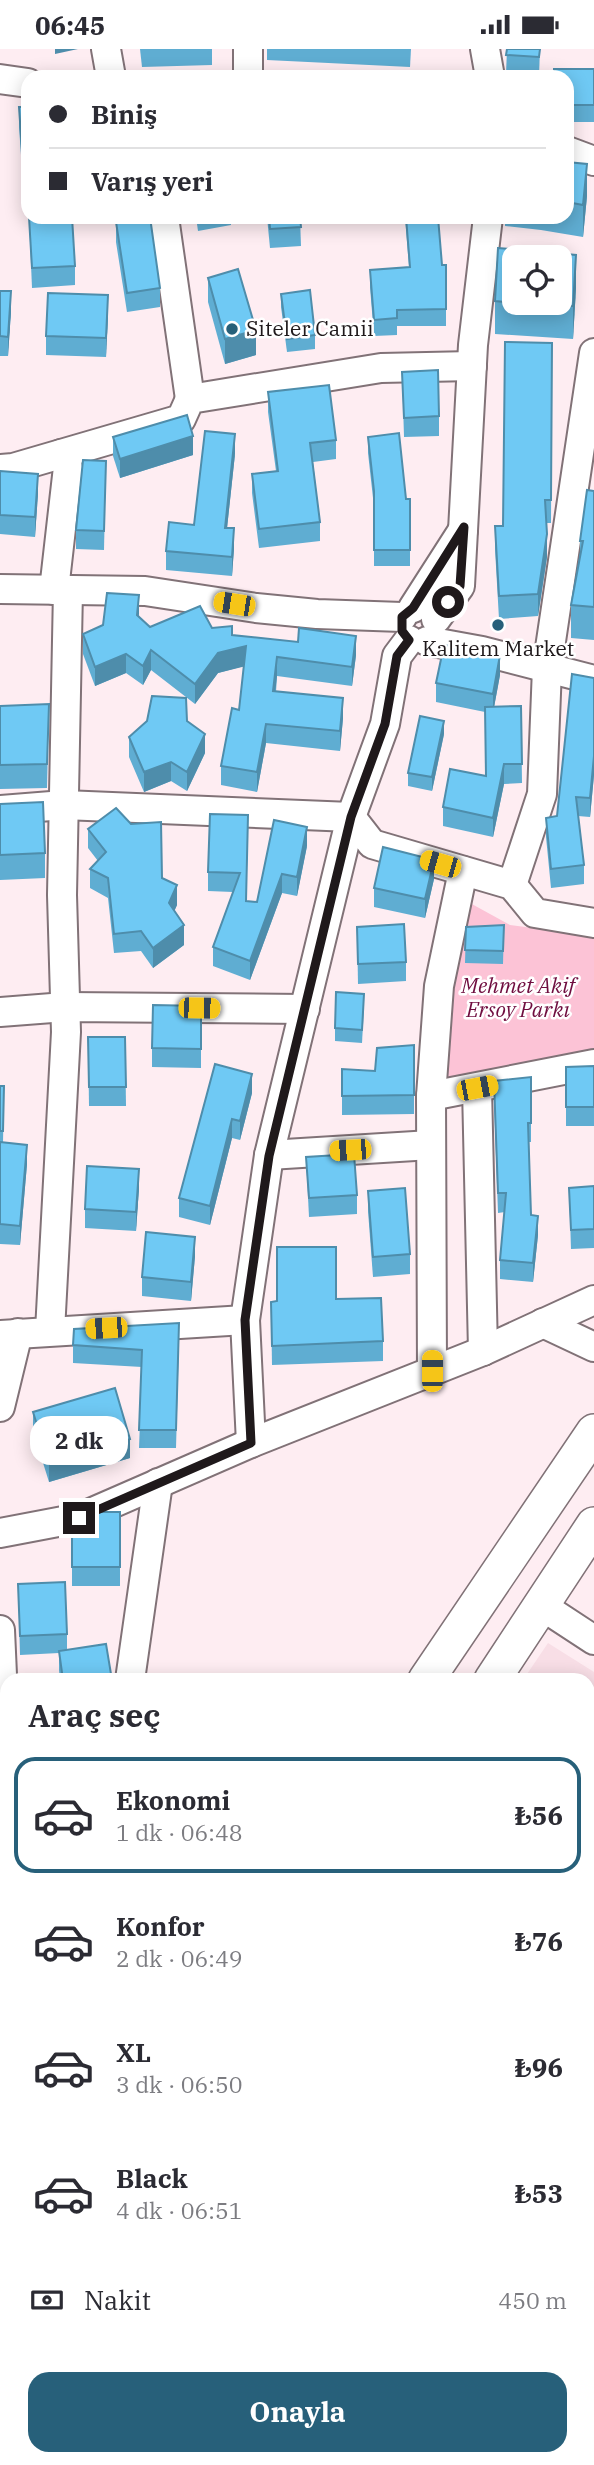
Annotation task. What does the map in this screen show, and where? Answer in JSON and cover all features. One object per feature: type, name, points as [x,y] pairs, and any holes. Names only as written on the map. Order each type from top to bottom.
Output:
[{"type":"main road","points":[[431,1673],[594,1432]]},
{"type":"main road","points":[[497,1673],[594,1525]]},
{"type":"street","points":[[106,49],[110,70]]},
{"type":"street","points":[[248,49],[248,70]]},
{"type":"street","points":[[480,70],[484,49]]},
{"type":"street","points":[[484,49],[488,70]]},
{"type":"street","points":[[0,79],[21,82]]},
{"type":"street","points":[[0,469],[13,468],[181,419],[190,399],[165,224]]},
{"type":"street","points":[[251,1443],[245,1320],[269,1156],[351,817],[386,719],[397,656],[460,586],[472,366],[487,224]]},
{"type":"street","points":[[512,885],[542,794],[547,668],[594,353]]},
{"type":"street","points":[[190,399],[381,368],[472,366]]},
{"type":"street","points":[[50,1331],[66,1032],[62,895],[64,806],[61,590],[68,467],[61,454]]},
{"type":"street","points":[[0,589],[145,591],[293,611],[370,635],[419,629],[482,651],[594,680]]},
{"type":"street","points":[[0,810],[64,806],[351,817],[372,844],[512,885],[535,913],[594,923]]},
{"type":"street","points":[[432,1371],[431,1096],[439,986],[463,870]]},
{"type":"street","points":[[0,1012],[65,1007],[305,1009]]},
{"type":"street","points":[[431,1096],[594,1065]]},
{"type":"street","points":[[477,1088],[483,1351]]},
{"type":"street","points":[[269,1156],[431,1145]]},
{"type":"street","points":[[0,1533],[79,1518],[251,1443],[483,1351],[594,1300]]},
{"type":"street","points":[[0,1407],[9,1334],[245,1320]]},
{"type":"street","points":[[543,1323],[594,1347]]},
{"type":"street","points":[[131,1673],[158,1483]]},
{"type":"street","points":[[542,1606],[591,1643]]},
{"type":"street","points":[[0,1630],[2,1673]]},
{"type":"shaded area","points":[[548,1643],[594,1672],[594,1673],[528,1673]]},
{"type":"green space","name":"Mehmet Akif Ersoy Parkı","points":[[470,903],[510,925],[594,936],[594,1056],[446,1082],[446,985]]},
{"type":"building","points":[[507,49],[540,49],[539,57],[506,55]]},
{"type":"building","points":[[594,69],[594,105],[574,105],[574,70],[554,70]]},
{"type":"building","points":[[574,163],[587,164],[583,205],[574,203]]},
{"type":"building","points":[[29,224],[72,224],[75,266],[32,268]]},
{"type":"building","points":[[116,224],[151,224],[160,288],[127,293]]},
{"type":"building","points":[[270,224],[301,224],[301,227],[270,229]]},
{"type":"building","points":[[407,224],[439,224],[442,265],[446,265],[446,309],[397,310],[397,318],[374,320],[370,270],[410,267]]},
{"type":"building","points":[[498,248],[502,248],[502,302],[495,301]]},
{"type":"building","points":[[572,255],[576,255],[572,306]]},
{"type":"building","points":[[238,269],[256,330],[225,339],[208,278]]},
{"type":"building","points":[[310,290],[315,335],[287,339],[281,294]]},
{"type":"building","points":[[0,291],[11,291],[8,337],[0,336]]},
{"type":"building","points":[[48,293],[108,295],[106,338],[46,336]]},
{"type":"building","points":[[505,342],[552,343],[551,500],[545,500],[547,534],[538,594],[499,596],[495,526],[503,526]]},
{"type":"building","points":[[438,370],[439,416],[404,418],[402,372]]},
{"type":"building","points":[[329,385],[336,440],[310,443],[320,522],[259,529],[252,474],[278,471],[268,392]]},
{"type":"building","points":[[187,415],[193,436],[120,459],[113,437]]},
{"type":"building","points":[[205,431],[235,434],[225,528],[234,528],[232,557],[166,551],[169,522],[194,525]]},
{"type":"building","points":[[399,433],[406,499],[410,499],[410,550],[374,550],[374,491],[368,437]]},
{"type":"building","points":[[83,460],[106,461],[104,531],[76,530]]},
{"type":"building","points":[[0,471],[38,474],[35,517],[0,515]]},
{"type":"building","points":[[587,490],[594,491],[594,607],[571,605],[583,541],[580,541]]},
{"type":"building","points":[[107,593],[139,595],[137,615],[150,627],[200,606],[212,628],[232,626],[232,635],[298,642],[299,628],[356,636],[352,667],[277,657],[273,691],[343,698],[340,731],[266,724],[257,772],[221,766],[232,708],[239,710],[246,646],[218,653],[195,684],[151,650],[143,666],[126,654],[95,667],[83,634],[103,625]]},
{"type":"building","points":[[444,645],[500,655],[493,694],[436,683]]},
{"type":"building","points":[[572,674],[594,678],[594,756],[590,798],[576,797],[584,865],[551,869],[546,818],[557,816]]},
{"type":"building","points":[[152,696],[186,698],[187,721],[205,734],[187,772],[171,762],[144,772],[129,737],[147,721]]},
{"type":"building","points":[[49,704],[47,764],[0,765],[0,706]]},
{"type":"building","points":[[521,706],[522,764],[504,764],[493,818],[443,807],[450,769],[486,776],[485,707]]},
{"type":"building","points":[[420,716],[444,721],[432,777],[408,773]]},
{"type":"building","points":[[43,802],[45,853],[0,855],[0,804]]},
{"type":"building","points":[[116,808],[131,824],[161,822],[162,878],[177,885],[169,903],[184,925],[153,948],[141,931],[114,934],[108,878],[90,869],[106,852],[88,829]]},
{"type":"building","points":[[210,814],[248,815],[246,901],[257,902],[274,820],[307,827],[297,877],[282,874],[250,961],[213,947],[240,873],[208,872]]},
{"type":"building","points":[[383,847],[434,860],[425,899],[374,888]]},
{"type":"building","points":[[404,924],[406,962],[358,964],[357,927]]},
{"type":"building","points":[[504,925],[503,951],[465,950],[466,927]]},
{"type":"building","points":[[336,992],[364,994],[362,1030],[335,1028]]},
{"type":"building","points":[[153,1005],[201,1006],[201,1049],[152,1048]]},
{"type":"building","points":[[88,1037],[125,1037],[126,1087],[89,1087]]},
{"type":"building","points":[[414,1045],[414,1095],[342,1096],[342,1069],[375,1071],[377,1048]]},
{"type":"building","points":[[215,1064],[252,1074],[240,1121],[232,1119],[210,1206],[179,1198]]},
{"type":"building","points":[[594,1066],[594,1107],[566,1107],[566,1067]]},
{"type":"building","points":[[531,1077],[531,1123],[528,1123],[531,1215],[538,1216],[533,1263],[500,1260],[506,1193],[498,1193],[494,1081]]},
{"type":"building","points":[[0,1086],[4,1086],[3,1131],[0,1131]]},
{"type":"building","points":[[0,1142],[27,1145],[20,1226],[0,1224]]},
{"type":"building","points":[[354,1154],[357,1195],[309,1198],[306,1157]]},
{"type":"building","points":[[87,1166],[139,1169],[136,1212],[85,1209]]},
{"type":"building","points":[[594,1186],[594,1229],[571,1230],[569,1188]]},
{"type":"building","points":[[405,1188],[410,1254],[373,1257],[368,1191]]},
{"type":"building","points":[[146,1232],[195,1237],[191,1282],[142,1277]]},
{"type":"building","points":[[277,1247],[336,1247],[336,1299],[381,1298],[383,1341],[272,1346],[271,1302],[277,1301]]},
{"type":"building","points":[[179,1323],[176,1430],[139,1430],[142,1350],[73,1345],[74,1329]]},
{"type":"building","points":[[115,1388],[130,1439],[49,1463],[33,1412]]},
{"type":"building","points":[[89,1512],[120,1512],[120,1567],[72,1567],[72,1517]]},
{"type":"building","points":[[65,1582],[67,1634],[20,1636],[18,1584]]},
{"type":"building","points":[[106,1644],[111,1673],[62,1673],[59,1651]]},
{"type":"place","name":"Siteler Camii","points":[[232,329]]},
{"type":"place","name":"Kalitem Market","points":[[498,625]]},
{"type":"route","points":[[79,1518],[251,1443],[245,1320],[269,1156],[351,817],[385,724],[397,656],[409,640],[402,631],[402,617],[406,611],[413,608],[464,527],[460,586],[448,602]]}]
